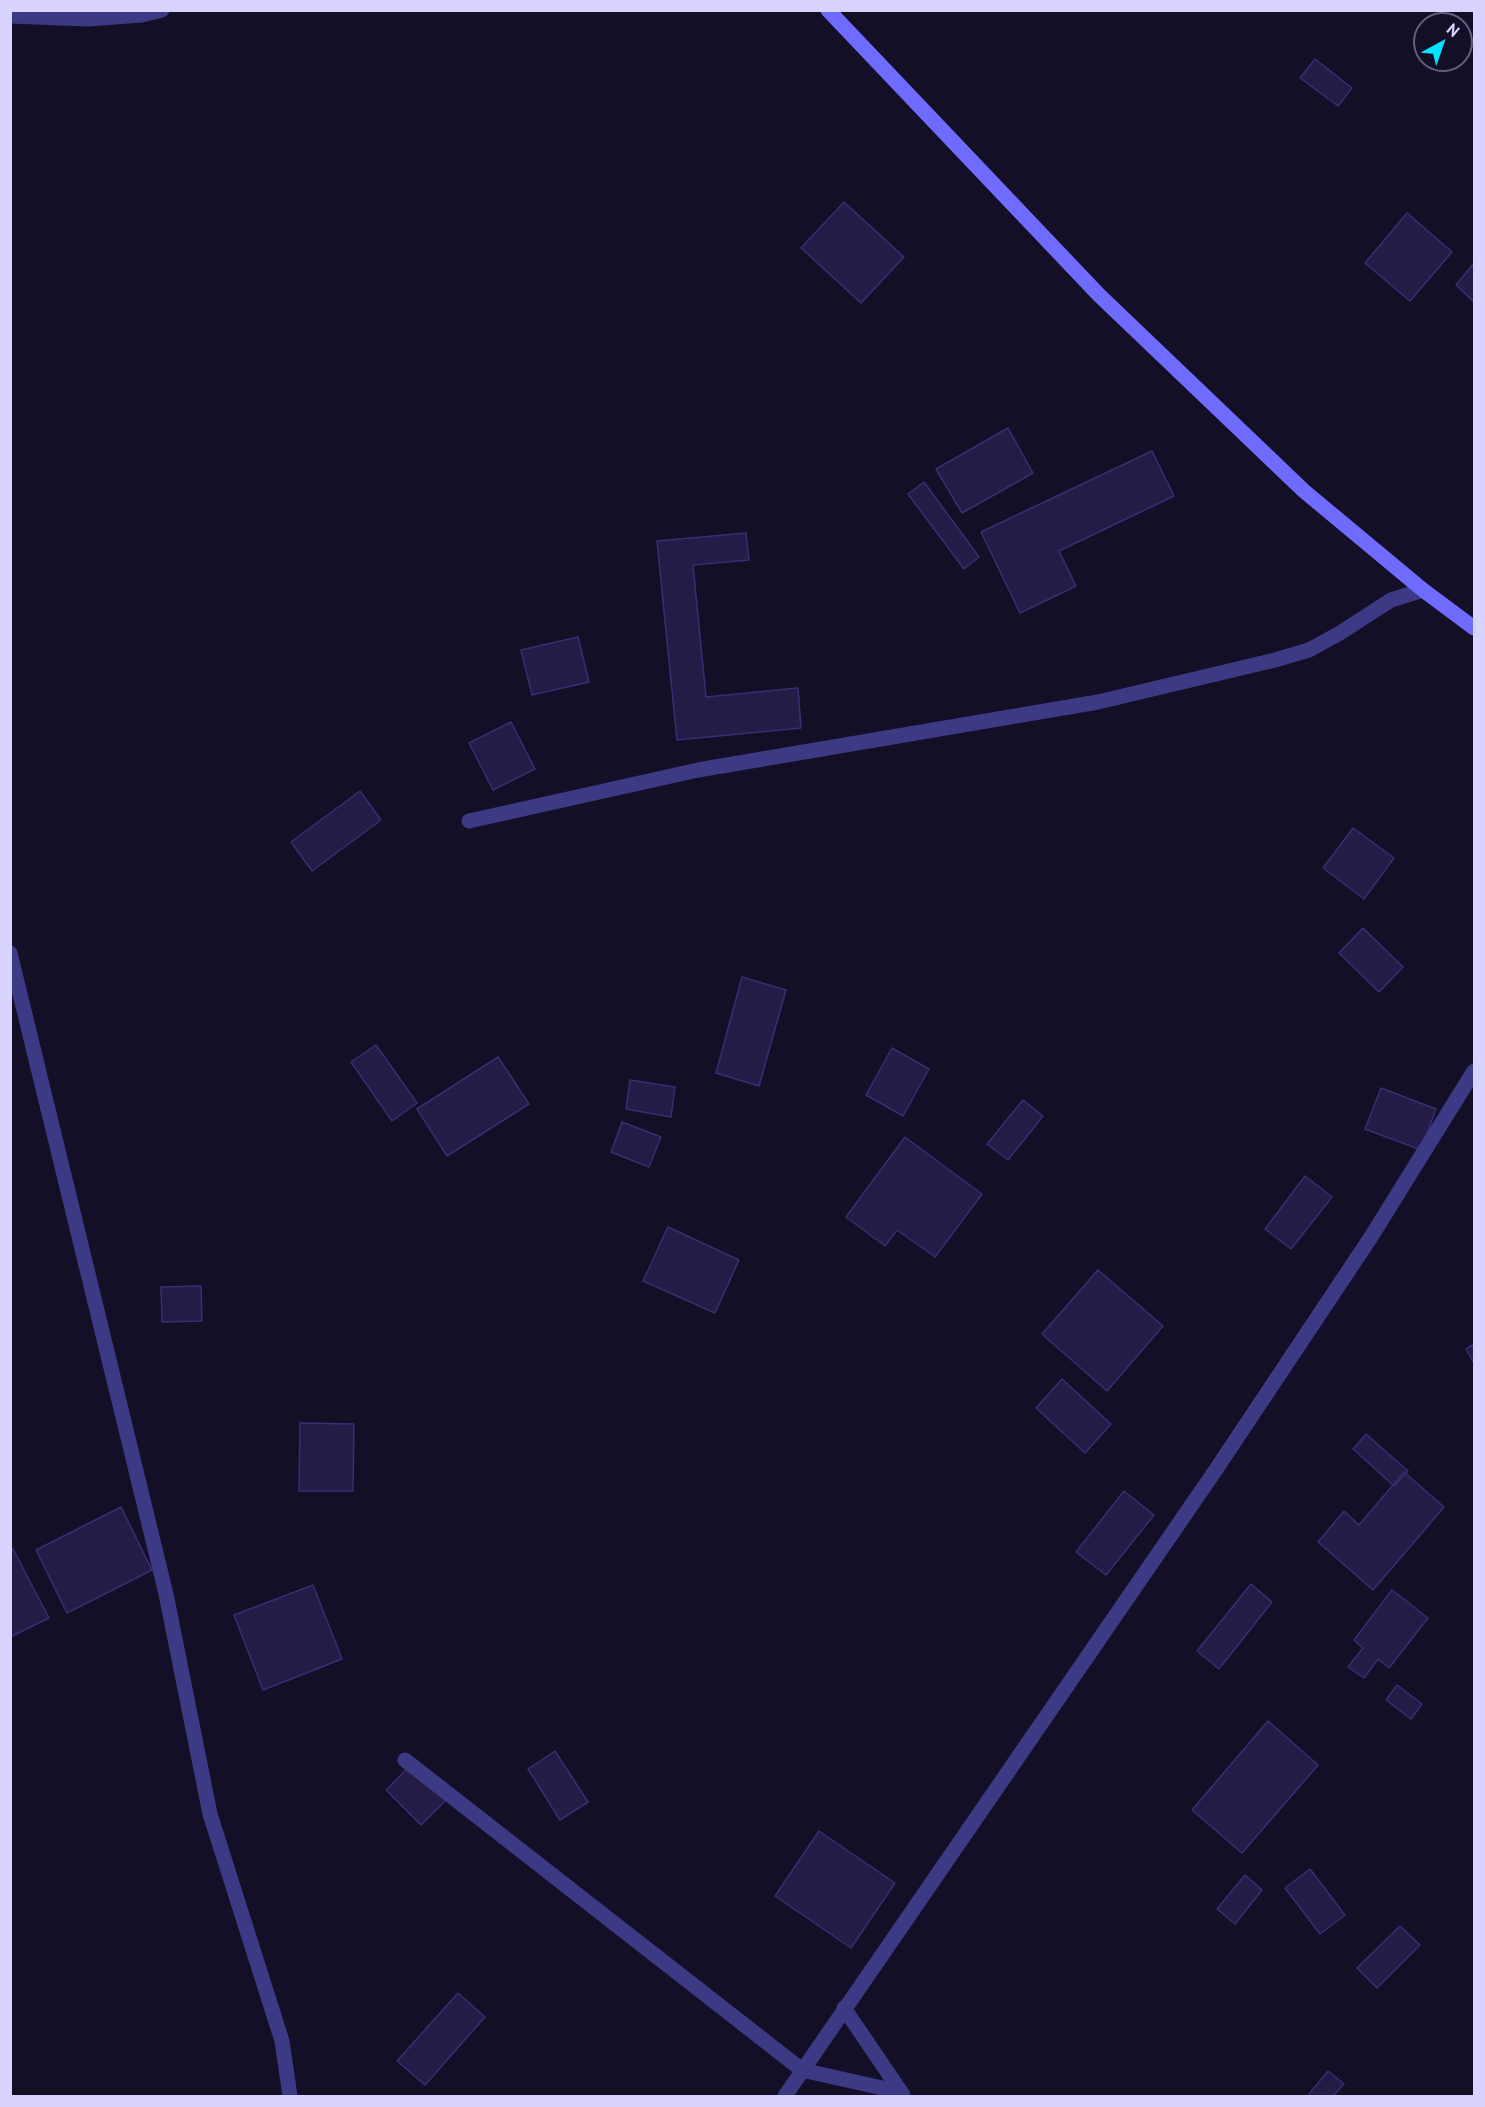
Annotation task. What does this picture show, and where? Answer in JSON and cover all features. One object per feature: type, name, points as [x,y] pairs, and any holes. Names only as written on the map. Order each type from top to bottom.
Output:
[{"type":"main road","points":[[828,10],[1099,295],[1304,491],[1423,590],[1474,628]]},
{"type":"street","points":[[10,16],[88,19],[142,15],[162,10]]},
{"type":"street","points":[[469,821],[698,770],[1098,702],[1275,660],[1309,650],[1391,600],[1423,590]]},
{"type":"street","points":[[10,953],[166,1594],[210,1814],[282,2041],[290,2097]]},
{"type":"street","points":[[785,2097],[1221,1461],[1371,1237],[1474,1071]]},
{"type":"street","points":[[405,1760],[802,2070],[903,2094]]},
{"type":"street","points":[[844,2008],[903,2094]]},
{"type":"building","points":[[1315,59],[1352,88],[1338,106],[1300,78]]},
{"type":"building","points":[[844,202],[904,257],[861,303],[801,248]]},
{"type":"building","points":[[1407,213],[1452,252],[1410,301],[1365,263]]},
{"type":"building","points":[[1474,263],[1474,302],[1456,285]]},
{"type":"building","points":[[1008,428],[1033,473],[962,513],[936,469]]},
{"type":"building","points":[[1152,451],[1174,496],[1059,551],[1076,586],[1020,613],[981,532]]},
{"type":"building","points":[[924,482],[979,557],[964,569],[908,494]]},
{"type":"building","points":[[746,533],[749,560],[693,565],[706,697],[798,688],[801,728],[677,740],[657,541]]},
{"type":"building","points":[[578,637],[589,682],[532,695],[521,650]]},
{"type":"building","points":[[511,722],[535,769],[493,790],[469,743]]},
{"type":"building","points":[[360,791],[381,820],[312,871],[291,842]]},
{"type":"building","points":[[1353,828],[1394,858],[1364,899],[1323,868]]},
{"type":"building","points":[[1363,928],[1403,967],[1379,992],[1339,953]]},
{"type":"building","points":[[742,977],[786,990],[759,1086],[716,1073]]},
{"type":"building","points":[[376,1045],[417,1103],[392,1121],[351,1062]]},
{"type":"building","points":[[892,1048],[929,1069],[903,1116],[866,1095]]},
{"type":"building","points":[[498,1057],[529,1104],[447,1156],[417,1109]]},
{"type":"building","points":[[630,1080],[675,1087],[671,1117],[626,1109]]},
{"type":"building","points":[[1381,1088],[1436,1109],[1421,1150],[1365,1129]]},
{"type":"building","points":[[1023,1100],[1043,1116],[1008,1160],[987,1144]]},
{"type":"building","points":[[622,1122],[661,1137],[649,1167],[611,1152]]},
{"type":"building","points":[[905,1137],[982,1194],[935,1257],[897,1230],[885,1246],[846,1217]]},
{"type":"building","points":[[1305,1176],[1332,1197],[1291,1249],[1265,1229]]},
{"type":"building","points":[[668,1227],[739,1260],[715,1313],[643,1281]]},
{"type":"building","points":[[1098,1270],[1163,1326],[1107,1391],[1042,1334]]},
{"type":"building","points":[[201,1286],[202,1321],[162,1322],[161,1287]]},
{"type":"building","points":[[1474,1344],[1474,1363],[1466,1349]]},
{"type":"building","points":[[1062,1379],[1111,1424],[1085,1453],[1036,1408]]},
{"type":"building","points":[[300,1423],[354,1424],[353,1491],[299,1491]]},
{"type":"building","points":[[1366,1434],[1408,1471],[1394,1486],[1353,1449]]},
{"type":"building","points":[[1404,1472],[1444,1507],[1373,1590],[1318,1542],[1344,1511],[1359,1525]]},
{"type":"building","points":[[1124,1491],[1154,1515],[1106,1575],[1076,1552]]},
{"type":"building","points":[[121,1507],[152,1570],[67,1613],[36,1550]]},
{"type":"building","points":[[13,1549],[49,1618],[10,1637],[10,1550]]},
{"type":"building","points":[[1251,1584],[1272,1602],[1219,1669],[1197,1651]]},
{"type":"building","points":[[313,1585],[342,1659],[263,1690],[234,1615]]},
{"type":"building","points":[[1392,1590],[1428,1618],[1389,1668],[1378,1659],[1364,1678],[1348,1667],[1363,1648],[1354,1640]]},
{"type":"building","points":[[1397,1685],[1422,1704],[1411,1719],[1386,1700]]},
{"type":"building","points":[[1268,1721],[1318,1765],[1242,1853],[1192,1810]]},
{"type":"building","points":[[555,1751],[588,1802],[560,1820],[528,1769]]},
{"type":"building","points":[[414,1762],[448,1798],[421,1825],[386,1790]]},
{"type":"building","points":[[819,1831],[895,1883],[851,1948],[775,1896]]},
{"type":"building","points":[[1310,1869],[1345,1915],[1320,1934],[1285,1888]]},
{"type":"building","points":[[1245,1875],[1262,1890],[1235,1924],[1217,1909]]},
{"type":"building","points":[[1400,1926],[1420,1945],[1377,1988],[1357,1968]]},
{"type":"building","points":[[458,1993],[485,2017],[425,2085],[397,2061]]},
{"type":"building","points":[[1328,2071],[1344,2084],[1333,2096],[1309,2094]]}]
